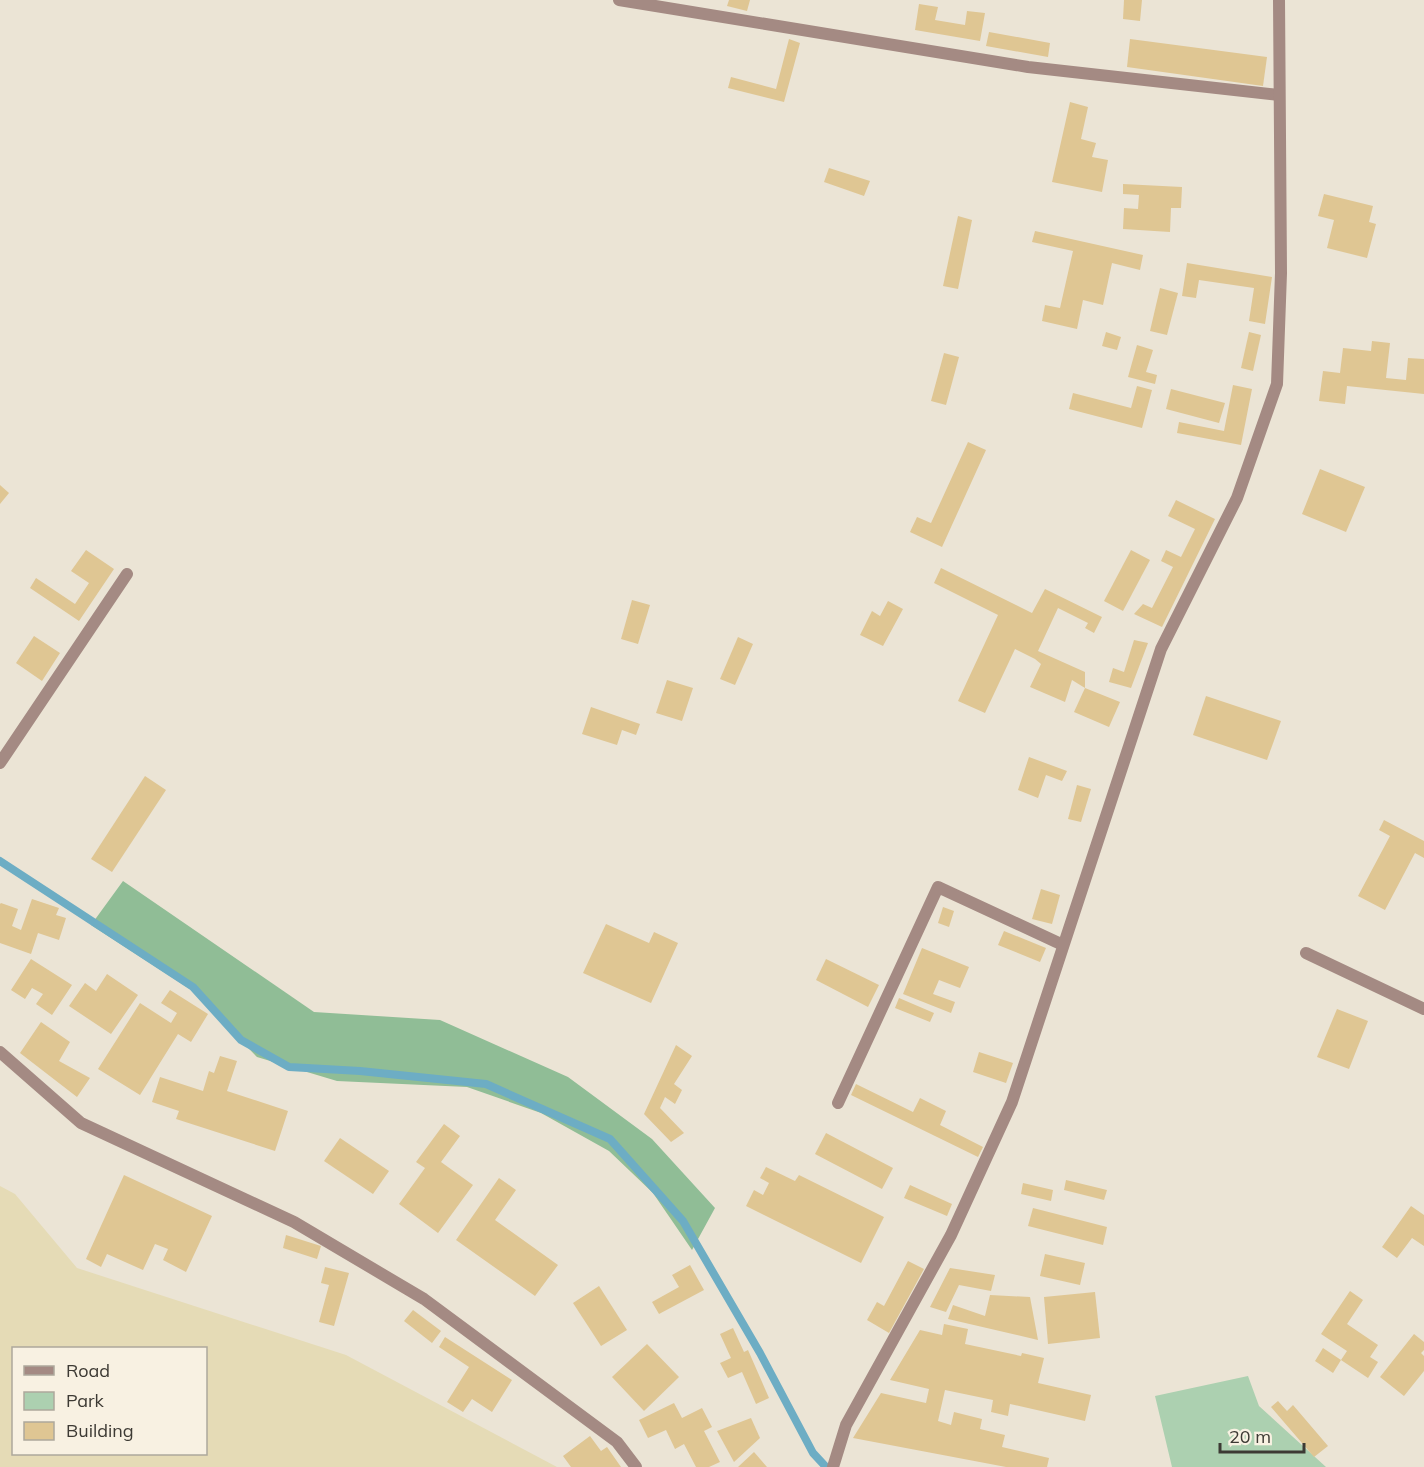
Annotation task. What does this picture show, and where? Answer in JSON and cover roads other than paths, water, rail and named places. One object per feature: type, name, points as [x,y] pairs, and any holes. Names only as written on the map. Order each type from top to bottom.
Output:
[{"type":"street","points":[[619,0],[1028,67],[1279,95]]},
{"type":"street","points":[[833,1467],[846,1425],[951,1235],[1012,1102],[1161,649],[1237,498],[1277,384],[1281,273],[1279,0]]},
{"type":"street","points":[[0,763],[127,574]]},
{"type":"street","points":[[838,1102],[938,886],[1063,945]]},
{"type":"street","points":[[1306,953],[1424,1009]]},
{"type":"street","points":[[0,1052],[81,1124],[294,1222],[424,1299],[617,1442],[636,1467]]},
{"type":"waterway","points":[[0,861],[193,987],[241,1040],[289,1067],[360,1071],[486,1084],[610,1139],[683,1221],[760,1353],[813,1453],[826,1467]]}]
